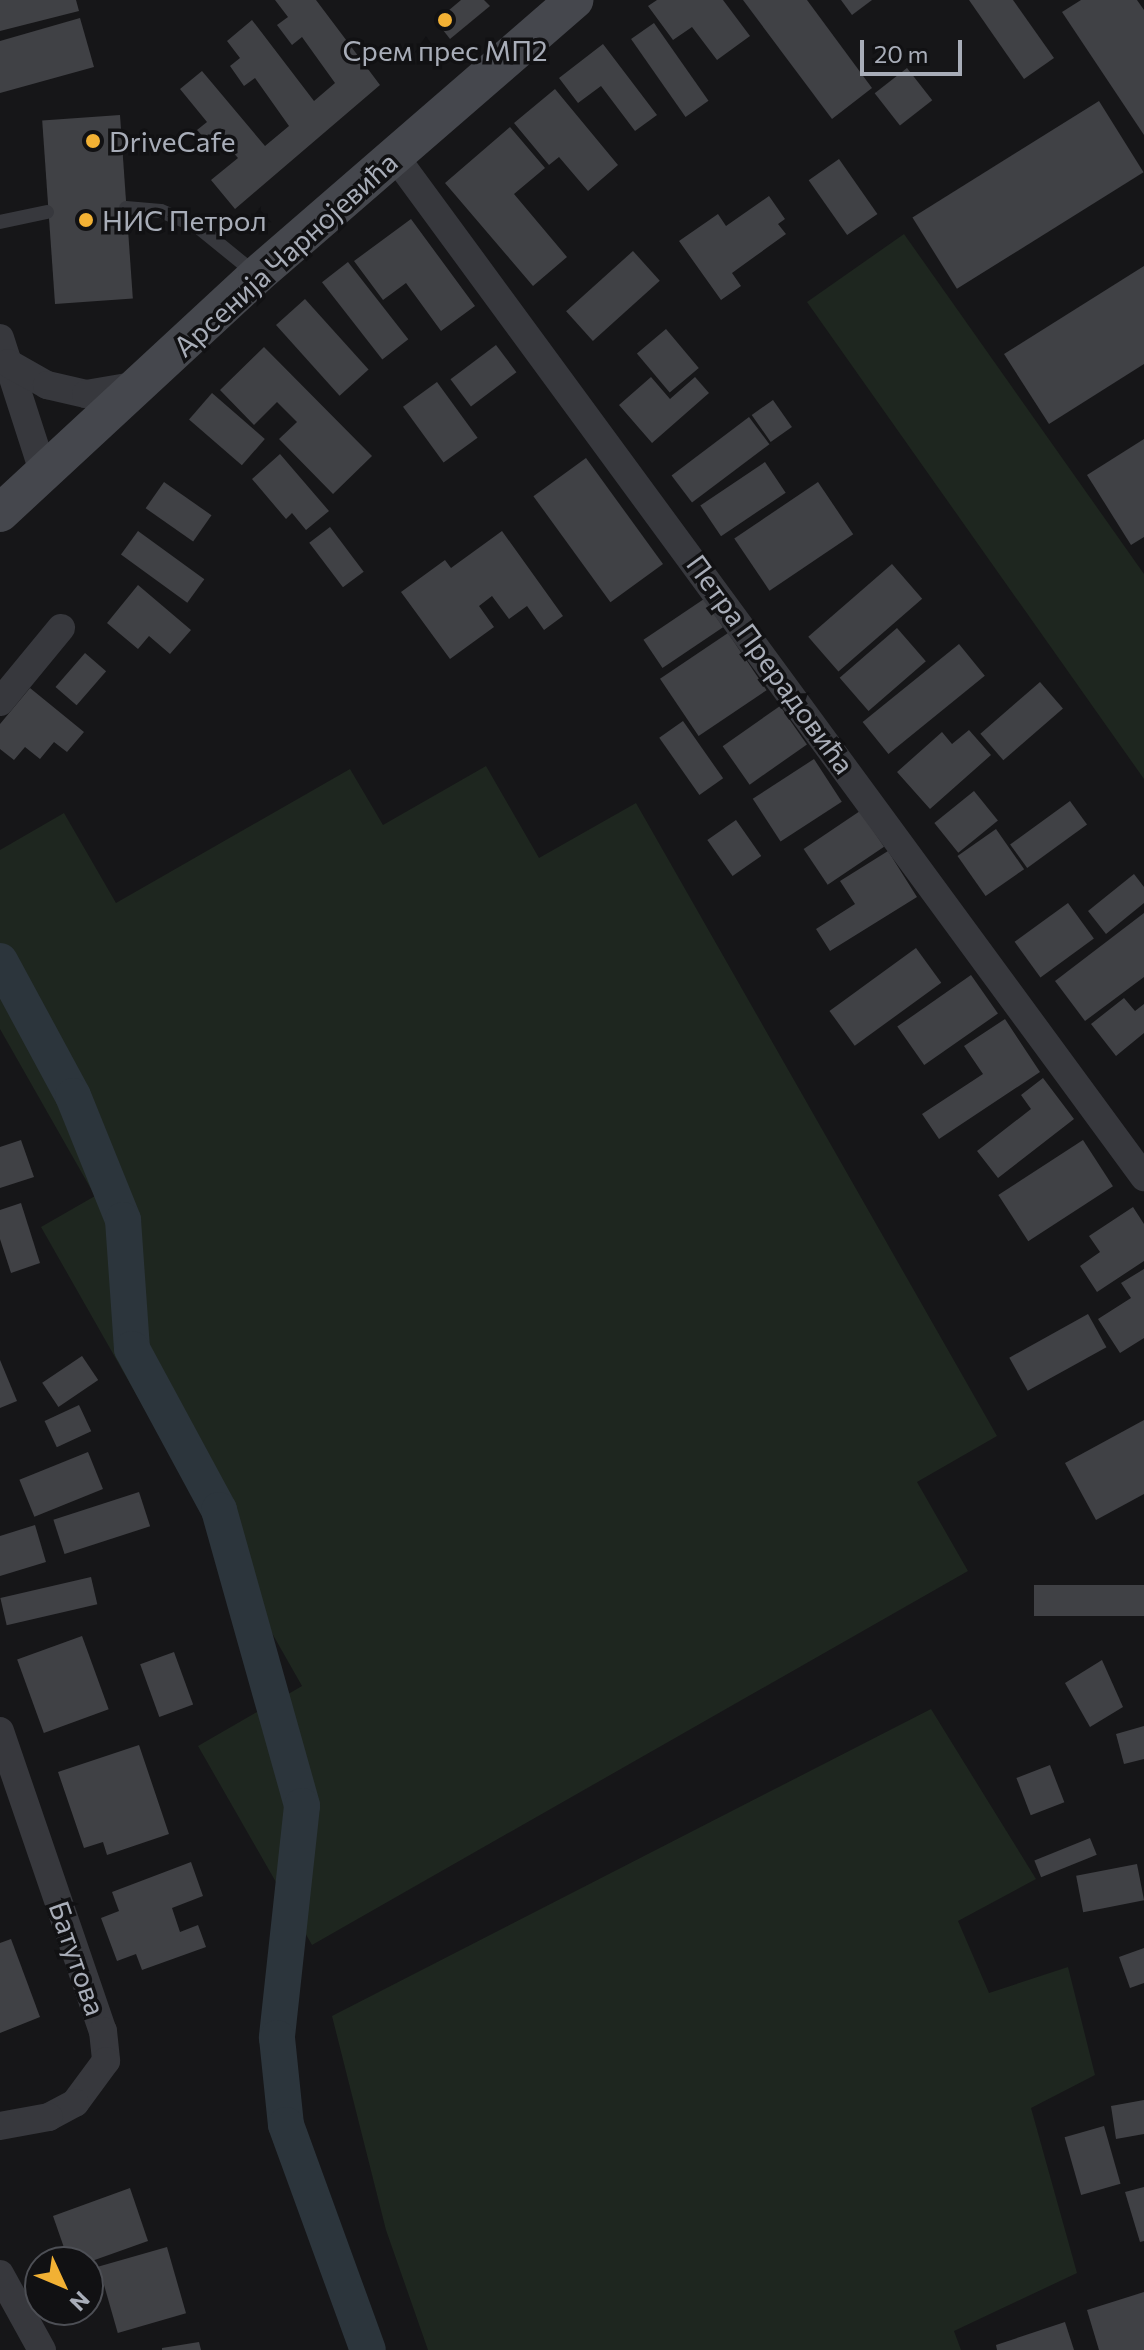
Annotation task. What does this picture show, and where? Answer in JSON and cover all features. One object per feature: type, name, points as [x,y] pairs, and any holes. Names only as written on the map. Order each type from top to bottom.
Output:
[{"type":"main road","name":"Арсенија Чарнојевића","points":[[0,513],[143,384],[257,275],[575,0]]},
{"type":"street","name":"Петра Прерадовића","points":[[394,155],[1144,1177]]},
{"type":"street","points":[[4,351],[47,385],[86,394],[143,384]]},
{"type":"street","points":[[4,351],[44,474]]},
{"type":"street","points":[[0,702],[61,628]]},
{"type":"street","name":"Батутова","points":[[0,1731],[103,2031],[106,2061],[75,2103],[49,2117],[0,2126]]},
{"type":"street","points":[[0,2274],[42,2350]]},
{"type":"lane","points":[[126,208],[161,211],[197,226],[257,275]]},
{"type":"lane","points":[[0,222],[47,212]]},
{"type":"shaded area","points":[[904,234],[1144,574],[1144,779],[807,302]]},
{"type":"shaded area","points":[[486,766],[539,858],[636,803],[997,1436],[917,1482],[968,1571],[312,1945],[198,1746],[302,1686],[41,1227],[95,1196],[0,1029],[0,850],[64,813],[116,903],[350,769],[383,825]]},
{"type":"shaded area","points":[[931,1709],[1036,1879],[958,1921],[989,1993],[1068,1967],[1095,2075],[1031,2108],[1077,2273],[954,2331],[961,2350],[428,2350],[386,2230],[332,2016]]},
{"type":"building","points":[[0,0],[76,0],[79,11],[0,31]]},
{"type":"building","points":[[275,0],[316,0],[380,85],[235,209],[211,180],[238,158],[224,142],[215,150],[197,130],[207,122],[180,89],[202,71],[265,146],[289,126],[255,78],[244,86],[230,66],[240,58],[227,41],[252,20],[314,101],[335,83],[302,37],[292,45],[277,25],[288,17]]},
{"type":"building","points":[[461,0],[484,0],[490,6],[450,39],[436,21]]},
{"type":"building","points":[[657,0],[723,0],[750,36],[717,60],[692,27],[673,40],[648,6]]},
{"type":"building","points":[[743,0],[807,0],[872,88],[832,119]]},
{"type":"building","points":[[841,0],[872,0],[852,15]]},
{"type":"building","points":[[969,0],[1013,0],[1054,58],[1024,79]]},
{"type":"building","points":[[1081,0],[1137,0],[1144,10],[1144,135],[1062,12]]},
{"type":"building","points":[[80,18],[94,67],[0,93],[0,41]]},
{"type":"building","points":[[654,23],[708,101],[686,117],[631,39]]},
{"type":"building","points":[[603,44],[657,115],[635,131],[601,86],[578,103],[559,78]]},
{"type":"building","points":[[907,68],[932,100],[900,126],[875,93]]},
{"type":"building","points":[[555,89],[618,165],[588,191],[559,157],[549,165],[514,123]]},
{"type":"building","points":[[1099,101],[1144,172],[957,289],[912,218]]},
{"type":"building","points":[[120,115],[133,299],[55,304],[42,120]]},
{"type":"building","points":[[510,127],[545,168],[514,194],[567,257],[533,286],[445,183]]},
{"type":"building","points":[[839,159],[877,214],[847,235],[809,180]]},
{"type":"building","points":[[769,196],[785,219],[778,224],[786,234],[732,273],[741,286],[721,300],[679,241],[718,214],[726,226]]},
{"type":"building","points":[[411,219],[475,306],[441,331],[406,283],[383,300],[354,261]]},
{"type":"building","points":[[633,251],[660,281],[593,341],[566,311]]},
{"type":"building","points":[[348,262],[408,339],[382,360],[322,282]]},
{"type":"building","points":[[1144,266],[1144,364],[1049,424],[1004,354]]},
{"type":"building","points":[[305,299],[369,370],[340,396],[276,325]]},
{"type":"building","points":[[666,329],[699,368],[670,392],[637,353]]},
{"type":"building","points":[[496,345],[516,372],[471,406],[450,379]]},
{"type":"building","points":[[264,347],[372,456],[333,494],[279,439],[297,422],[277,402],[254,425],[220,390]]},
{"type":"building","points":[[651,377],[670,399],[695,377],[709,393],[652,443],[619,405]]},
{"type":"building","points":[[437,382],[478,438],[444,463],[403,407]]},
{"type":"building","points":[[212,393],[265,439],[242,465],[189,419]]},
{"type":"building","points":[[773,400],[792,427],[771,442],[752,415]]},
{"type":"building","points":[[749,417],[769,444],[692,503],[672,475]]},
{"type":"building","points":[[1144,439],[1144,537],[1131,545],[1087,475]]},
{"type":"building","points":[[280,454],[329,511],[306,530],[292,513],[286,519],[252,479]]},
{"type":"building","points":[[586,458],[663,564],[610,602],[533,496]]},
{"type":"building","points":[[765,462],[786,493],[721,536],[700,506]]},
{"type":"building","points":[[164,482],[212,515],[193,541],[146,508]]},
{"type":"building","points":[[818,482],[853,534],[769,591],[734,538]]},
{"type":"building","points":[[330,527],[364,572],[343,587],[309,543]]},
{"type":"building","points":[[138,531],[204,579],[187,603],[121,554]]},
{"type":"building","points":[[502,531],[563,616],[544,630],[527,606],[509,619],[492,596],[479,606],[494,627],[450,659],[401,592],[445,560],[451,568]]},
{"type":"building","points":[[892,564],[922,599],[838,672],[808,637]]},
{"type":"building","points":[[138,585],[191,630],[170,654],[149,636],[138,649],[107,623]]},
{"type":"building","points":[[704,599],[723,627],[662,668],[643,640]]},
{"type":"building","points":[[897,628],[926,661],[869,711],[840,678]]},
{"type":"building","points":[[728,633],[767,690],[699,736],[660,679]]},
{"type":"building","points":[[959,644],[985,676],[888,754],[863,722]]},
{"type":"building","points":[[85,653],[106,671],[77,705],[55,687]]},
{"type":"building","points":[[1040,682],[1063,708],[1003,760],[980,734]]},
{"type":"building","points":[[30,688],[84,732],[67,752],[54,742],[40,759],[25,747],[14,760],[0,749],[0,724]]},
{"type":"building","points":[[780,706],[807,745],[750,785],[723,746]]},
{"type":"building","points":[[683,721],[723,778],[699,795],[659,738]]},
{"type":"building","points":[[969,730],[991,755],[930,809],[897,772],[942,732],[952,744]]},
{"type":"building","points":[[814,759],[842,802],[781,842],[753,799]]},
{"type":"building","points":[[974,791],[998,821],[958,853],[934,823]]},
{"type":"building","points":[[1070,801],[1087,824],[1027,868],[1010,844]]},
{"type":"building","points":[[860,811],[884,847],[828,885],[804,849]]},
{"type":"building","points":[[736,820],[761,856],[733,876],[707,840]]},
{"type":"building","points":[[996,829],[1024,869],[986,896],[957,856]]},
{"type":"building","points":[[888,851],[917,897],[830,951],[816,929],[855,904],[840,881]]},
{"type":"building","points":[[1134,874],[1144,887],[1144,903],[1106,934],[1088,911]]},
{"type":"building","points":[[1068,903],[1094,939],[1040,977],[1015,942]]},
{"type":"building","points":[[1144,913],[1144,977],[1085,1021],[1055,981]]},
{"type":"building","points":[[916,948],[941,983],[855,1046],[829,1011]]},
{"type":"building","points":[[971,975],[998,1014],[924,1065],[897,1027]]},
{"type":"building","points":[[1124,998],[1135,1011],[1144,1004],[1144,1033],[1116,1056],[1091,1024]]},
{"type":"building","points":[[1005,1019],[1040,1072],[939,1139],[922,1114],[983,1074],[964,1046]]},
{"type":"building","points":[[1043,1078],[1074,1119],[998,1178],[977,1151],[1031,1109],[1021,1095]]},
{"type":"building","points":[[21,1140],[34,1177],[0,1188],[0,1147]]},
{"type":"building","points":[[1083,1140],[1113,1186],[1028,1241],[998,1195]]},
{"type":"building","points":[[21,1203],[40,1263],[11,1273],[0,1239],[0,1210]]},
{"type":"building","points":[[1133,1207],[1144,1224],[1144,1261],[1097,1292],[1080,1266],[1100,1252],[1089,1236]]},
{"type":"building","points":[[1144,1269],[1144,1338],[1120,1353],[1098,1319],[1131,1298],[1121,1283]]},
{"type":"building","points":[[1088,1314],[1106,1347],[1028,1391],[1009,1358]]},
{"type":"building","points":[[82,1356],[98,1380],[58,1407],[42,1383]]},
{"type":"building","points":[[0,1360],[17,1401],[0,1408]]},
{"type":"building","points":[[79,1405],[91,1431],[57,1447],[45,1421]]},
{"type":"building","points":[[1144,1420],[1144,1494],[1096,1520],[1065,1463]]},
{"type":"building","points":[[88,1452],[103,1489],[34,1517],[19,1480]]},
{"type":"building","points":[[139,1492],[150,1526],[65,1554],[53,1520]]},
{"type":"building","points":[[35,1525],[46,1562],[0,1576],[0,1536]]},
{"type":"building","points":[[91,1577],[97,1604],[7,1625],[0,1598]]},
{"type":"building","points":[[1034,1585],[1144,1585],[1144,1616],[1034,1616]]},
{"type":"building","points":[[82,1636],[109,1709],[44,1733],[17,1660]]},
{"type":"building","points":[[174,1652],[193,1705],[159,1717],[140,1664]]},
{"type":"building","points":[[1102,1660],[1123,1707],[1090,1727],[1065,1683]]},
{"type":"building","points":[[1144,1726],[1144,1759],[1124,1764],[1116,1734]]},
{"type":"building","points":[[139,1745],[169,1834],[107,1855],[103,1842],[84,1848],[58,1772]]},
{"type":"building","points":[[1050,1765],[1064,1802],[1031,1815],[1016,1778]]},
{"type":"building","points":[[1090,1838],[1097,1855],[1041,1877],[1034,1860]]},
{"type":"building","points":[[191,1862],[203,1896],[172,1908],[180,1932],[198,1925],[206,1947],[142,1970],[136,1954],[117,1961],[101,1918],[119,1911],[112,1892]]},
{"type":"building","points":[[1137,1864],[1144,1900],[1083,1912],[1076,1876]]},
{"type":"building","points":[[11,1939],[40,2017],[0,2033],[0,1943]]},
{"type":"building","points":[[1144,1948],[1144,1983],[1130,1988],[1119,1957]]},
{"type":"building","points":[[1144,2100],[1144,2134],[1116,2139],[1111,2106]]},
{"type":"building","points":[[1104,2126],[1121,2184],[1081,2195],[1065,2137]]},
{"type":"building","points":[[1144,2187],[1144,2241],[1140,2242],[1125,2192]]},
{"type":"building","points":[[130,2188],[148,2241],[104,2257],[104,2246],[63,2246],[53,2216]]},
{"type":"building","points":[[167,2247],[186,2313],[118,2333],[104,2285],[104,2265]]},
{"type":"building","points":[[1144,2292],[1144,2350],[1099,2350],[1087,2310]]},
{"type":"building","points":[[1065,2322],[1074,2350],[997,2350],[996,2345]]},
{"type":"building","points":[[199,2342],[201,2350],[162,2350],[162,2348]]},
{"type":"waterway","points":[[0,961],[73,1096],[123,1220],[132,1349],[219,1510],[302,1806],[277,2038],[286,2125],[368,2350]]},
{"type":"place","name":"Срем прес МП2","points":[[445,20]]},
{"type":"place","name":"DriveCafe","points":[[93,141]]},
{"type":"place","name":"НИС Петрол","points":[[86,220]]}]
